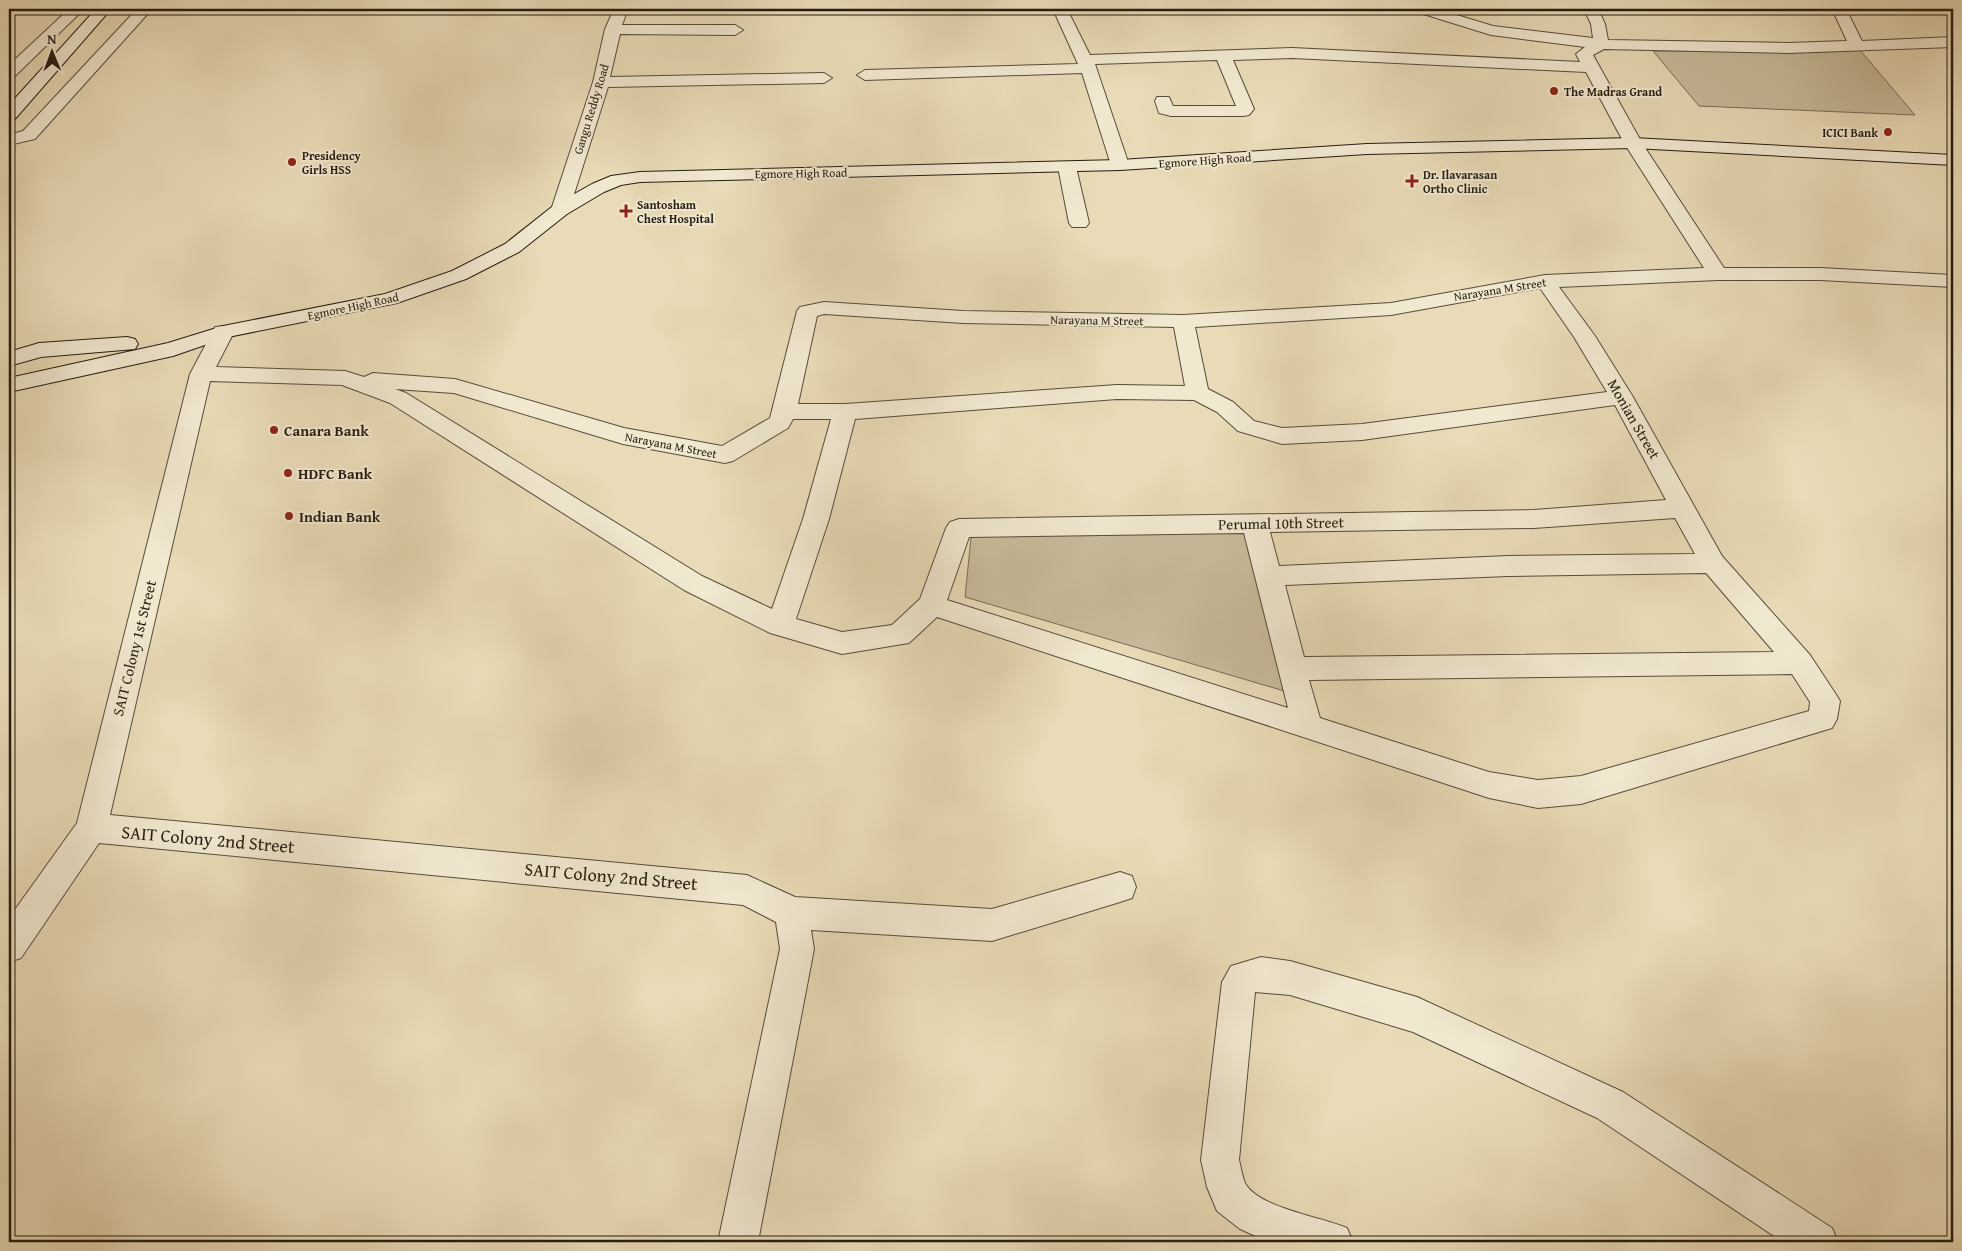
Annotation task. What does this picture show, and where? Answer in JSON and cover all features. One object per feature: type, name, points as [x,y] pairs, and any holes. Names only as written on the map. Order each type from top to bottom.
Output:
[{"type":"street","points":[[9,73],[76,9]]},
{"type":"street","points":[[9,115],[104,9]]},
{"type":"street","points":[[9,140],[29,135],[145,9]]},
{"type":"street","name":"Gangu Reddy Road","points":[[560,210],[601,82],[613,29],[621,9]]},
{"type":"street","points":[[1060,9],[1086,64],[1120,165]]},
{"type":"street","points":[[1422,9],[1491,30],[1601,44],[1788,48],[1953,42]]},
{"type":"street","points":[[1591,9],[1598,24],[1601,44]]},
{"type":"street","points":[[1839,9],[1857,46]]},
{"type":"street","points":[[613,29],[735,30]]},
{"type":"street","points":[[1601,44],[1584,54],[1633,143],[1718,274]]},
{"type":"street","points":[[865,75],[1223,55],[1292,53],[1591,66]]},
{"type":"street","points":[[1163,101],[1165,109],[1171,111],[1243,111],[1246,108],[1223,55]]},
{"type":"street","points":[[601,82],[824,78]]},
{"type":"street","name":"Egmore High Road","points":[[9,385],[173,349],[223,332],[390,299],[459,275],[512,248],[560,210],[611,183],[640,176],[1067,167],[1367,149],[1633,143],[1953,160]]},
{"type":"street","points":[[1067,167],[1079,223]]},
{"type":"street","name":"Narayana M Street","points":[[201,374],[345,378],[455,386],[622,436],[725,455],[780,423],[785,411],[807,311],[824,308],[982,317],[1183,321],[1391,309],[1545,281],[1718,274],[1820,274],[1953,281]]},
{"type":"street","name":"Monian Street","points":[[1308,725],[1489,785],[1538,794],[1580,790],[1822,718],[1825,701],[1800,663],[1713,564],[1622,397],[1584,336],[1545,281]]},
{"type":"street","points":[[1183,321],[1198,393]]},
{"type":"street","name":"SAIT Colony 1st Street","points":[[9,946],[90,828],[201,374],[223,332]]},
{"type":"street","points":[[9,359],[40,350],[127,344],[173,349]]},
{"type":"street","points":[[345,378],[398,398],[693,583],[780,625],[842,644],[899,635],[932,605],[1308,725]]},
{"type":"street","points":[[785,411],[845,412],[1117,392],[1198,393],[1225,407],[1246,426],[1282,436],[1362,432],[1622,397]]},
{"type":"street","points":[[780,625],[816,519],[845,412]]},
{"type":"street","name":"Perumal 10th Street","points":[[932,605],[959,528],[1534,519],[1684,508]]},
{"type":"street","points":[[1254,523],[1271,576],[1292,670],[1308,725]]},
{"type":"street","points":[[1271,576],[1508,566],[1713,564]]},
{"type":"street","points":[[1292,670],[1800,663]]},
{"type":"street","name":"SAIT Colony 2nd Street","points":[[90,828],[747,890],[792,913]]},
{"type":"street","points":[[738,1242],[797,949],[792,913],[992,925],[1120,887]]},
{"type":"street","points":[[1333,1242],[1254,1216],[1233,1200],[1225,1180],[1220,1160],[1239,982],[1243,978],[1261,974],[1290,978],[1417,1015],[1610,1105],[1818,1242]]},
{"type":"shaded area","points":[[1860,50],[1915,115],[1699,106],[1653,51]]},
{"type":"shaded area","points":[[1252,527],[1298,695],[965,597],[972,528]]},
{"type":"place","name":"The Madras Grand","points":[[1554,91]]},
{"type":"place","name":"ICICI Bank","points":[[1888,132]]},
{"type":"place","name":"Presidency Girls HSS","points":[[292,162]]},
{"type":"place","name":"Dr. Ilavarasan Ortho Clinic","points":[[1412,181]]},
{"type":"place","name":"Santosham Chest Hospital","points":[[626,211]]},
{"type":"place","name":"Canara Bank","points":[[274,430]]},
{"type":"place","name":"HDFC Bank","points":[[288,473]]},
{"type":"place","name":"Indian Bank","points":[[289,516]]}]
